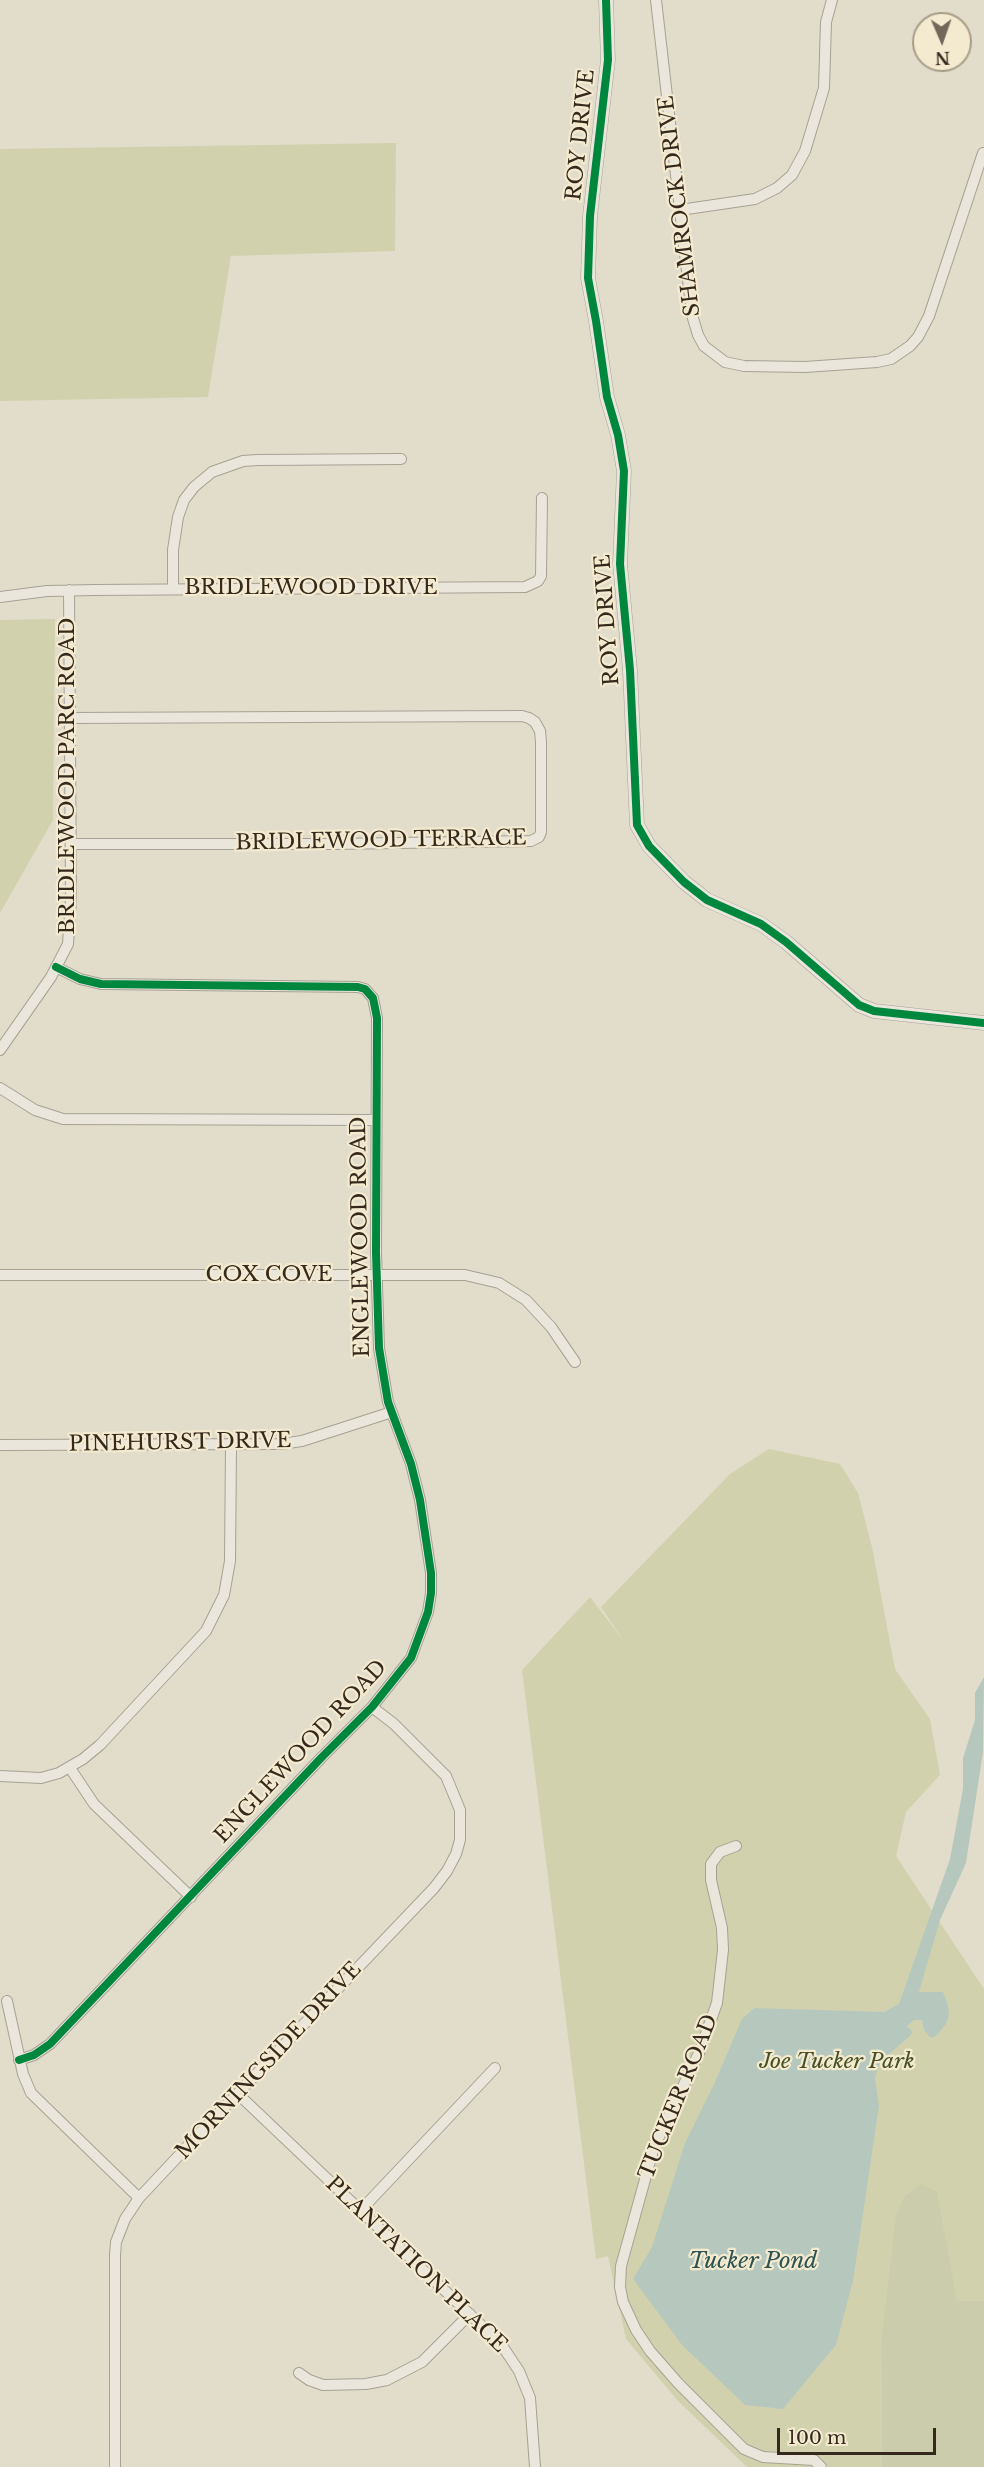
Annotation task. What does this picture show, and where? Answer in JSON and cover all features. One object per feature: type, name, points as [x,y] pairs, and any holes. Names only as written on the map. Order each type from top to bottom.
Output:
[{"type":"street","name":"ROY DRIVE","points":[[606,0],[608,60],[590,216],[588,278],[597,321],[607,397],[618,435],[624,471],[620,564],[630,670],[637,825],[649,846],[684,882],[707,900],[762,925],[786,942],[859,1005],[874,1011],[984,1023]]},
{"type":"street","name":"SHAMROCK DRIVE","points":[[656,0],[692,315],[698,336],[704,346],[725,363],[744,366],[805,367],[877,362],[891,359],[901,353],[924,328],[983,153]]},
{"type":"street","points":[[680,210],[755,199],[777,188],[792,175],[805,151],[824,88],[826,22],[832,0]]},
{"type":"street","points":[[172,589],[172,550],[177,519],[184,500],[199,482],[221,468],[243,461],[400,459]]},
{"type":"street","name":"BRIDLEWOOD DRIVE","points":[[0,597],[69,590],[525,587],[538,581],[541,576],[542,498]]},
{"type":"street","name":"BRIDLEWOOD PARC ROAD","points":[[0,1050],[56,967],[68,944],[71,844],[69,590]]},
{"type":"street","name":"BRIDLEWOOD TERRACE","points":[[69,718],[522,716],[535,722],[540,731],[541,742],[541,832],[539,837],[531,841],[71,844]]},
{"type":"street","name":"ENGLEWOOD ROAD","points":[[19,2060],[34,2055],[51,2044],[322,1756],[372,1707],[411,1658],[429,1612],[431,1593],[431,1573],[420,1500],[411,1464],[392,1413],[379,1348],[376,1006],[371,995],[365,989],[344,986],[113,985],[80,979],[56,967]]},
{"type":"street","points":[[0,1088],[35,1110],[63,1119],[376,1120]]},
{"type":"street","name":"COX COVE","points":[[0,1275],[465,1275],[499,1283],[515,1292],[538,1311],[575,1362]]},
{"type":"street","name":"PINEHURST DRIVE","points":[[0,1445],[231,1446],[281,1444],[302,1441],[392,1413]]},
{"type":"street","points":[[0,1776],[41,1778],[69,1768],[100,1745],[206,1631],[224,1595],[230,1561],[231,1446]]},
{"type":"street","name":"MORNINGSIDE DRIVE","points":[[115,2467],[115,2255],[120,2230],[130,2209],[434,1887],[447,1871],[456,1854],[461,1822],[452,1786],[437,1766],[372,1707]]},
{"type":"street","points":[[69,1768],[94,1804],[191,1897]]},
{"type":"street","name":"TUCKER ROAD","points":[[736,1846],[720,1852],[711,1864],[711,1880],[722,1928],[723,1950],[717,2003],[699,2053],[654,2147],[621,2266],[620,2287],[623,2302],[636,2330],[650,2351],[678,2383],[744,2449],[763,2457],[808,2458],[821,2467]]},
{"type":"street","points":[[7,2001],[19,2060],[27,2085],[37,2100],[139,2198]]},
{"type":"street","points":[[362,2210],[495,2068]]},
{"type":"street","name":"PLANTATION PLACE","points":[[238,2094],[501,2344],[525,2384],[532,2415],[536,2467]]},
{"type":"street","points":[[299,2373],[323,2385],[366,2384],[387,2380],[422,2362],[470,2314]]},
{"type":"green space","points":[[396,143],[395,251],[231,256],[208,397],[0,401],[0,149]]},
{"type":"green space","points":[[55,619],[53,820],[0,913],[0,620]]},
{"type":"green space","name":"Joe Tucker Park","points":[[769,1449],[840,1464],[858,1493],[872,1547],[895,1669],[930,1719],[940,1775],[906,1812],[896,1856],[984,1989],[984,2301],[957,2301],[952,2278],[881,2345],[882,2467],[747,2467],[678,2401],[626,2339],[608,2256],[596,2259],[522,1670],[590,1597],[623,1640],[601,1607],[730,1474]]},
{"type":"green space","points":[[922,2184],[937,2192],[957,2301],[984,2301],[984,2467],[882,2467],[881,2345],[896,2215],[904,2197]]},
{"type":"water","name":"Tucker Pond","points":[[984,1677],[983,1752],[966,1863],[940,1920],[919,1992],[943,1992],[949,2015],[946,2024],[936,2036],[931,2038],[924,2030],[922,2020],[914,2020],[907,2026],[913,2032],[910,2036],[880,2062],[875,2078],[879,2106],[853,2281],[836,2345],[783,2409],[745,2405],[682,2345],[633,2279],[652,2247],[685,2143],[742,2019],[754,2008],[884,2012],[899,2004],[950,1859],[963,1789],[963,1758],[975,1720],[975,1693]]},
{"type":"cycle path","points":[[606,0],[608,60],[590,216],[588,278],[607,397],[618,435],[624,471],[620,564],[630,670],[637,825],[649,846],[684,882],[707,900],[761,924],[786,942],[859,1005],[874,1011],[984,1023]]},
{"type":"cycle path","points":[[19,2060],[34,2055],[50,2044],[372,1707],[411,1658],[428,1612],[431,1593],[431,1573],[420,1500],[411,1464],[388,1402],[379,1348],[376,1252],[377,1018],[373,998],[365,989],[358,987],[101,984],[80,979],[56,967]]}]
